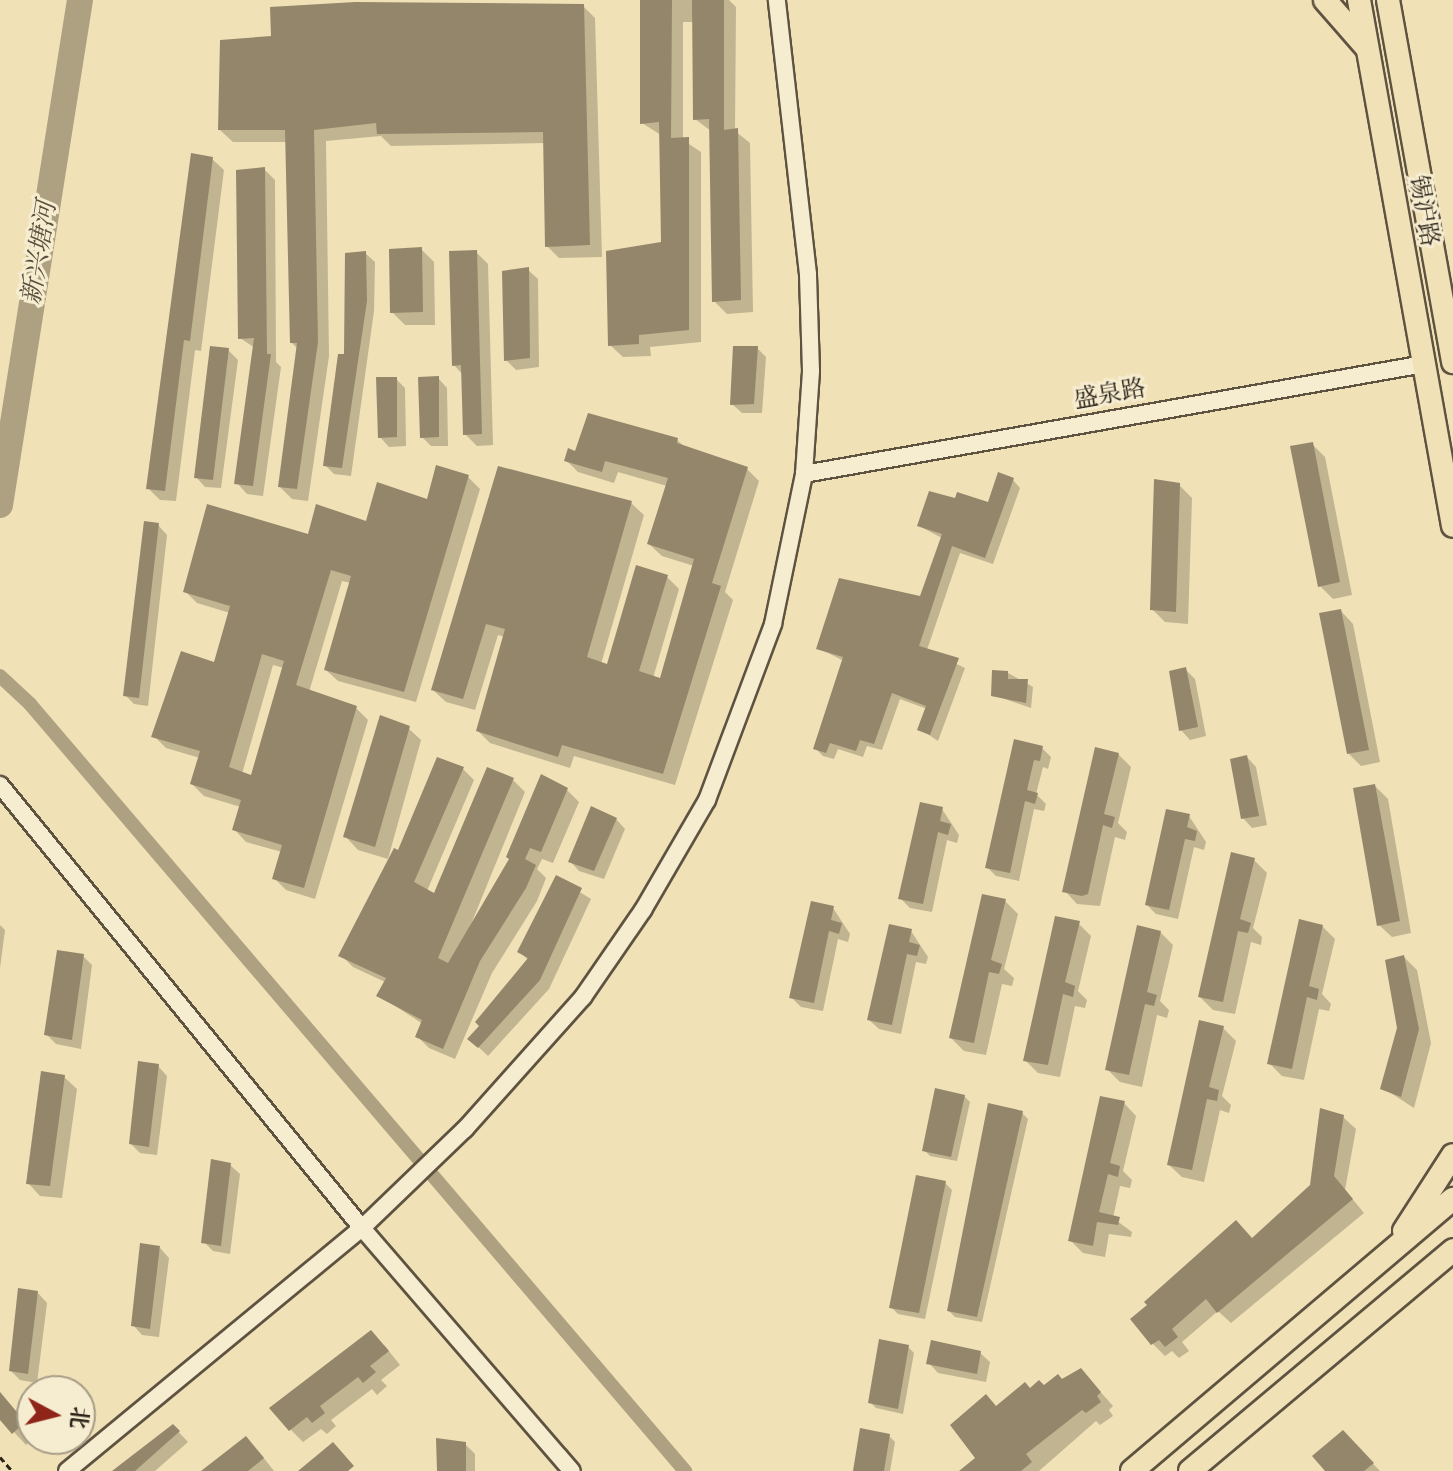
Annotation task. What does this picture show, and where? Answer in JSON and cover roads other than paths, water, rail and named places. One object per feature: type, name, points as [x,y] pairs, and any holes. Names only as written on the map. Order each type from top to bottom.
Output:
[{"type":"main road","points":[[1325,0],[1368,49]]},
{"type":"main road","name":"锡沪路","points":[[1359,0],[1453,526]]},
{"type":"main road","name":"锡沪路","points":[[1388,0],[1453,362]]},
{"type":"main road","points":[[1395,1246],[1453,1155]]},
{"type":"main road","points":[[1132,1471],[1453,1199]]},
{"type":"main road","points":[[1190,1471],[1453,1250]]},
{"type":"main road","points":[[1418,1277],[1453,1263]]},
{"type":"street","points":[[67,1471],[362,1228],[465,1129],[583,997],[643,910],[707,800],[749,701],[773,624],[804,474],[811,371],[808,274],[777,0]]},
{"type":"street","name":"盛泉路","points":[[804,474],[1424,364]]},
{"type":"street","points":[[0,785],[362,1228],[572,1471]]},
{"type":"waterway","name":"新兴塘河","points":[[0,505],[80,0]]},
{"type":"waterway","points":[[0,676],[30,704],[685,1471]]}]
